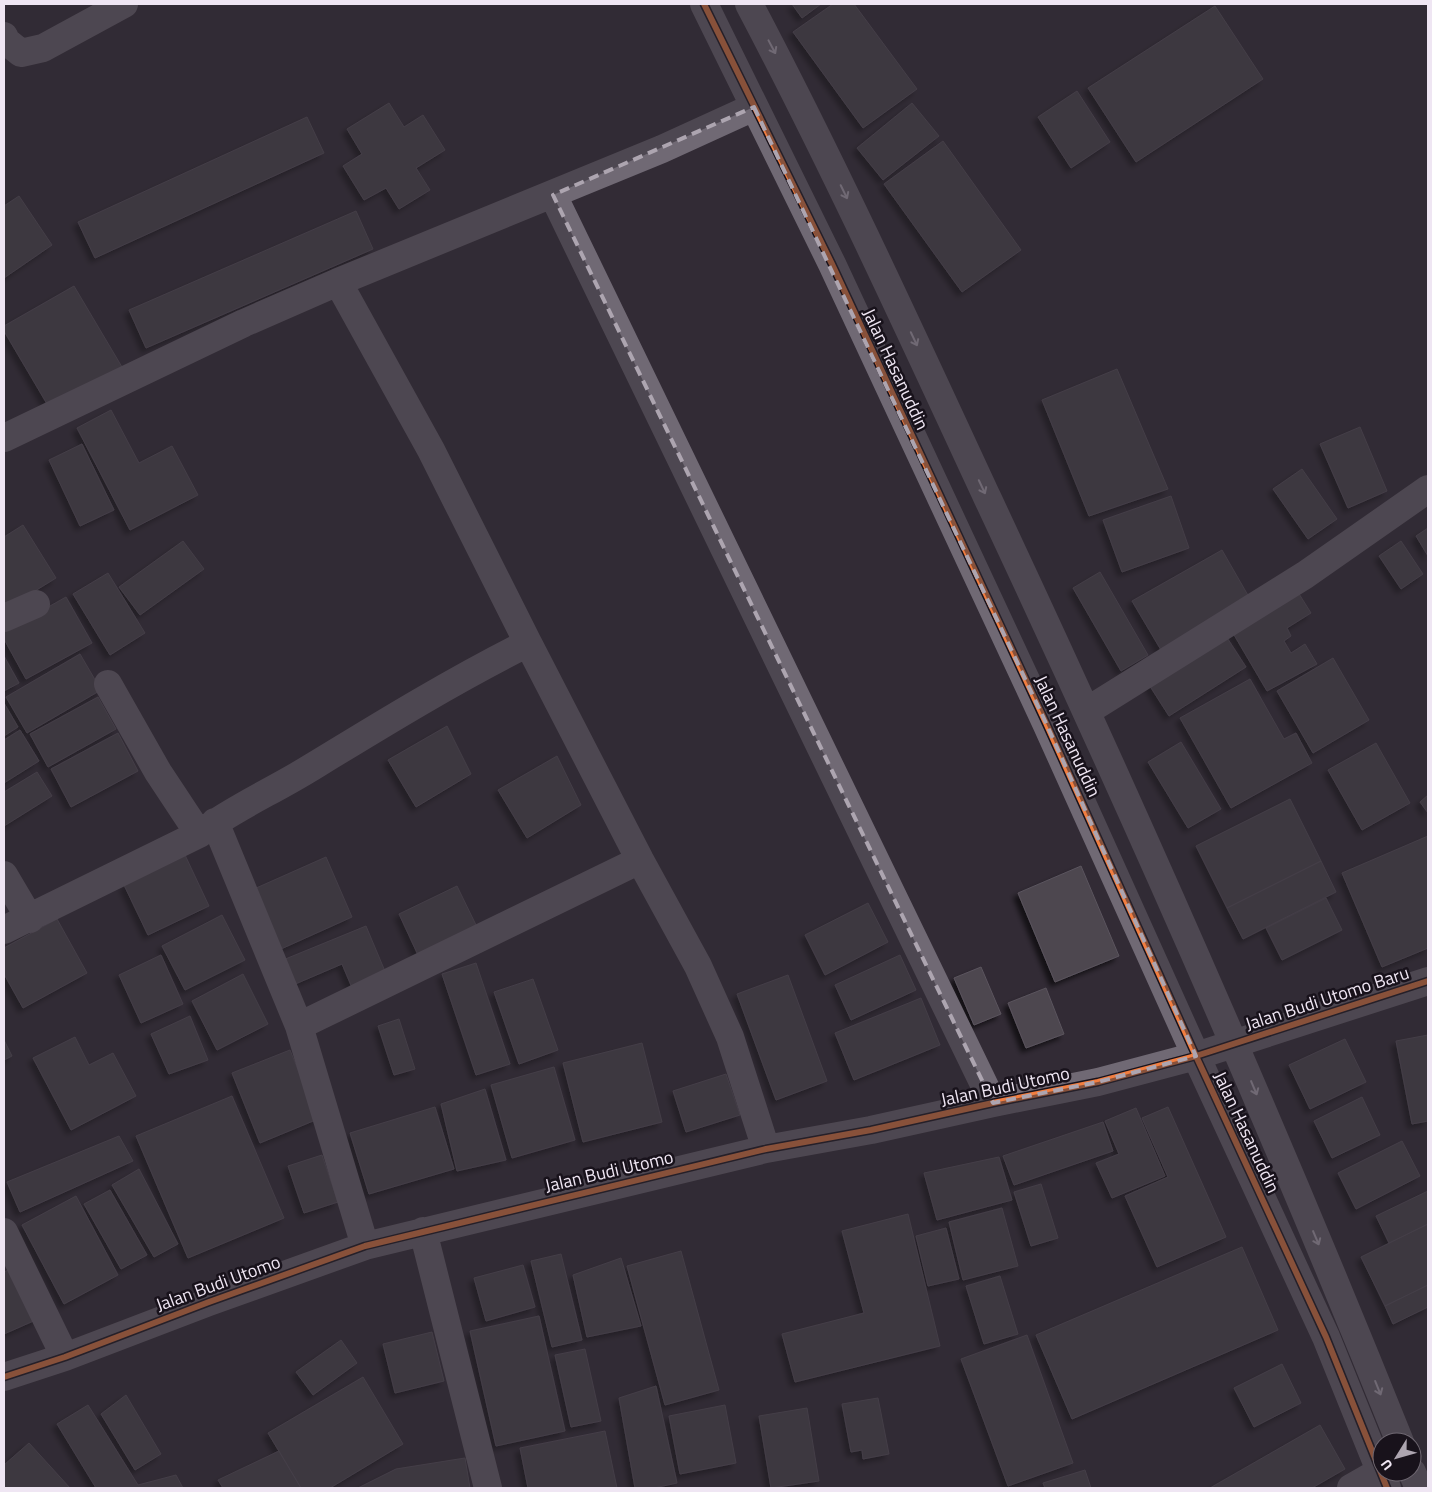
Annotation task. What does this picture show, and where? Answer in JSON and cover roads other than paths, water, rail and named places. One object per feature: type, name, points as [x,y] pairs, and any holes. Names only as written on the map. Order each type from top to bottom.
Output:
[{"type":"street","points":[[4,36],[6,41],[21,53],[42,48],[124,4]]},
{"type":"street","name":"Jalan Hasanuddin","points":[[704,4],[832,264],[1046,722],[1196,1056],[1326,1337],[1372,1452]]},
{"type":"street","name":"Jalan Hasanuddin","points":[[749,4],[797,94],[871,246],[1087,711],[1235,1043],[1396,1432]]},
{"type":"street","points":[[4,438],[244,323],[338,282],[662,149],[754,107]]},
{"type":"street","points":[[553,195],[993,1103]]},
{"type":"street","points":[[338,282],[431,450],[528,644],[640,860],[698,966],[730,1038],[766,1149]]},
{"type":"street","points":[[1087,711],[1305,575],[1428,489]]},
{"type":"street","points":[[4,618],[36,604]]},
{"type":"street","points":[[4,930],[30,919],[207,828],[483,666],[528,644]]},
{"type":"street","points":[[108,684],[158,772],[207,828],[298,1026],[365,1246]]},
{"type":"street","points":[[298,1026],[640,860]]},
{"type":"street","points":[[4,875],[30,919]]},
{"type":"street","name":"Jalan Budi Utomo Baru","points":[[1235,1043],[1428,981]]},
{"type":"street","name":"Jalan Budi Utomo","points":[[4,1378],[365,1246],[766,1149],[871,1130],[1098,1082],[1196,1056],[1235,1043]]},
{"type":"street","points":[[423,1231],[488,1488]]},
{"type":"street","points":[[4,1232],[65,1357]]},
{"type":"street","points":[[1351,1488],[1375,1482]]}]
